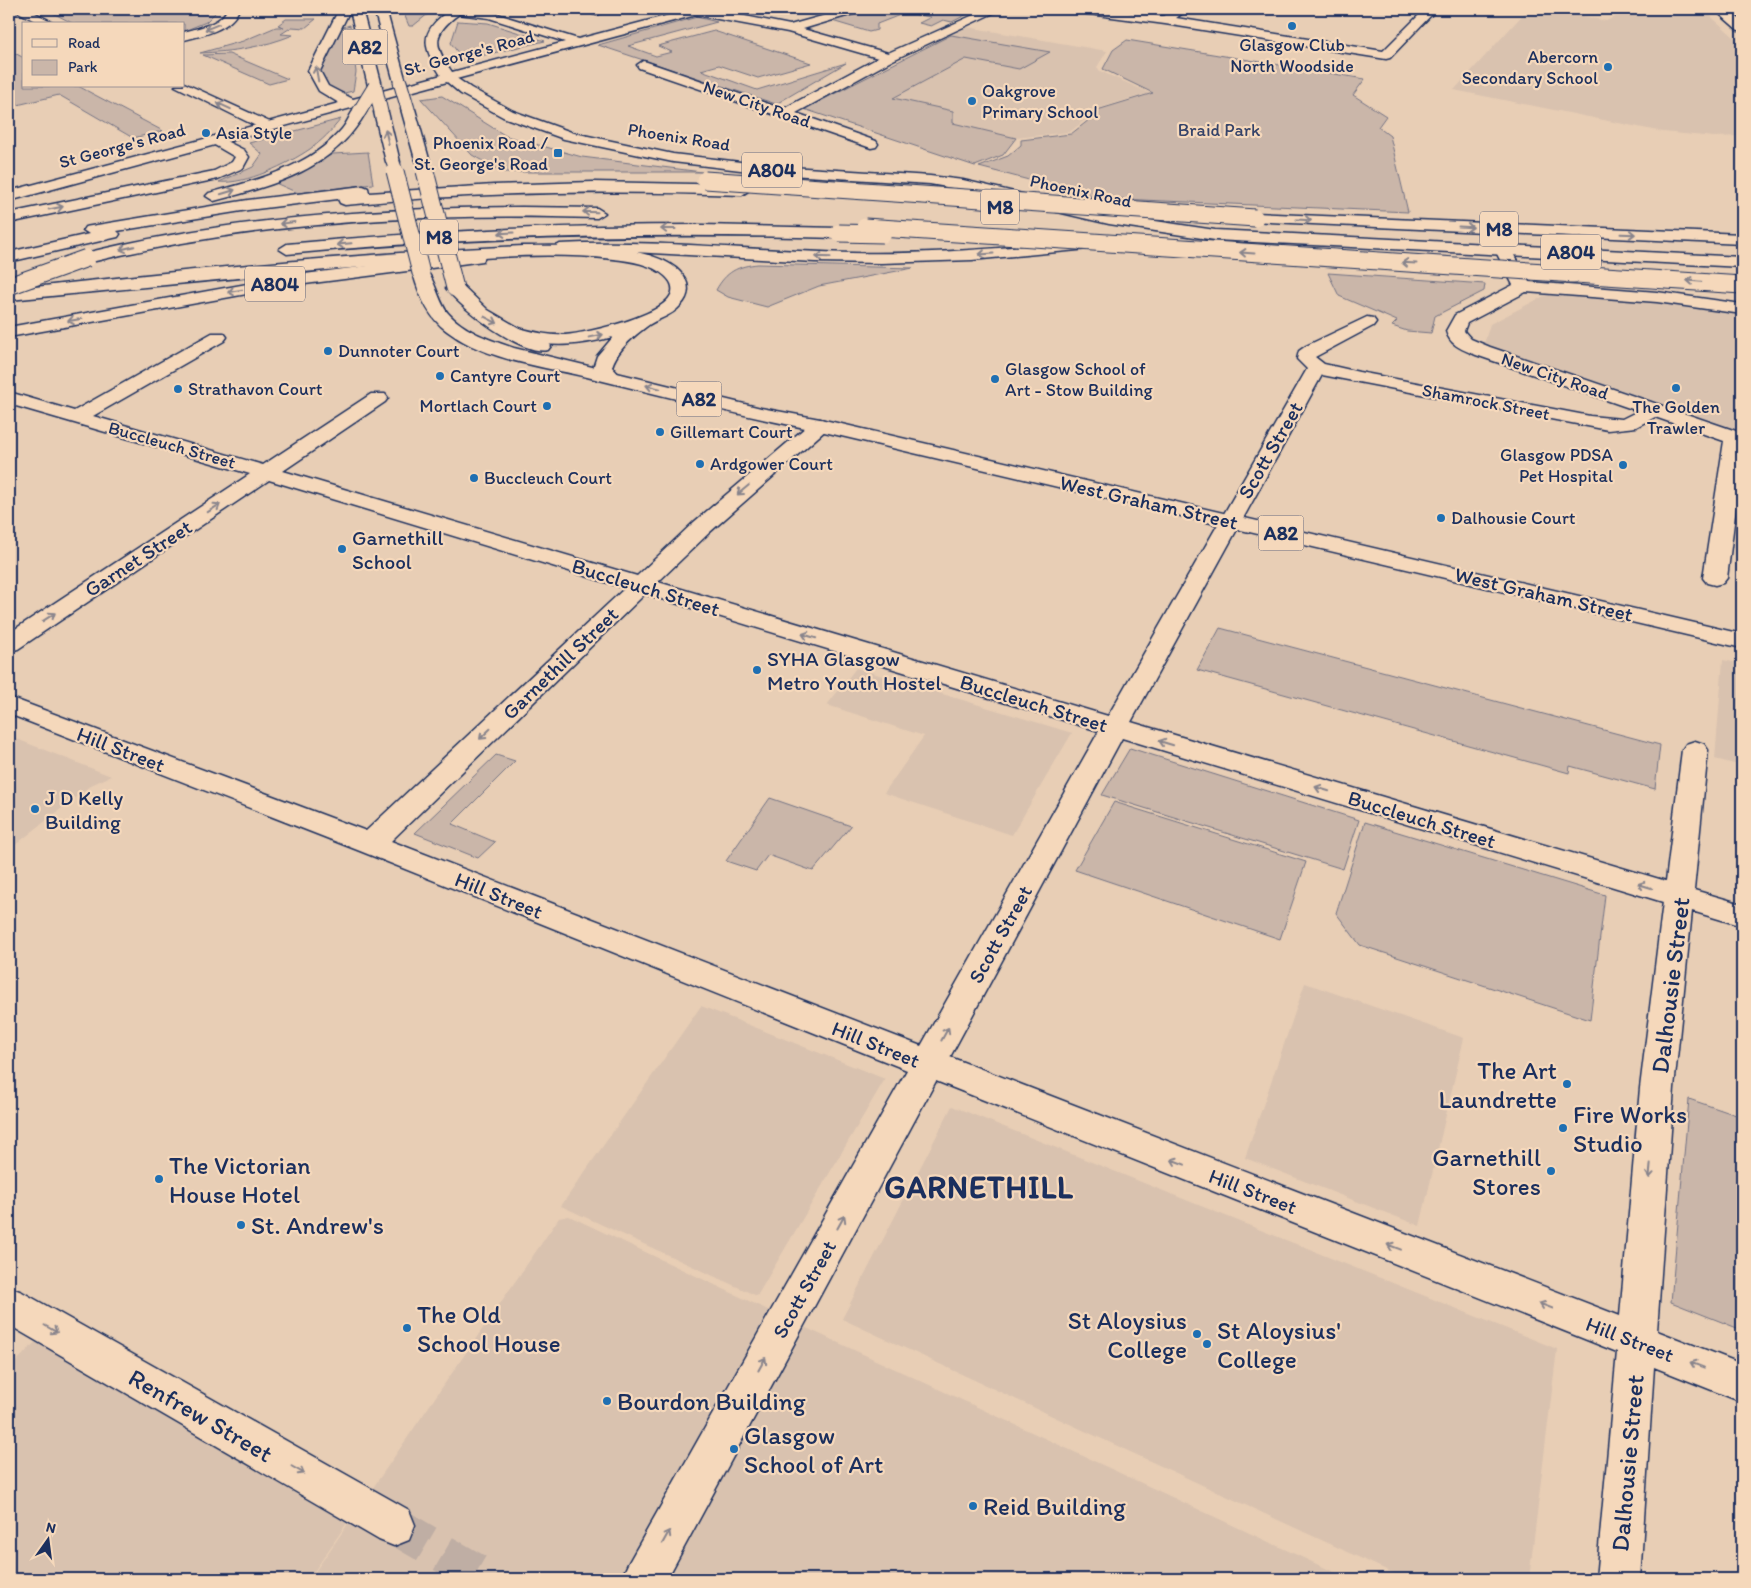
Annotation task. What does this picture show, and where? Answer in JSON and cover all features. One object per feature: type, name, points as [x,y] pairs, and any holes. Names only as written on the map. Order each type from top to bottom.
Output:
[{"type":"main road","points":[[23,11],[46,9]]},
{"type":"main road","points":[[185,36],[218,25],[231,15],[233,9]]},
{"type":"main road","points":[[345,9],[314,71],[318,82],[324,90],[355,108]]},
{"type":"main road","name":"A82","points":[[356,9],[375,86]]},
{"type":"main road","name":"A82","points":[[380,9],[422,159],[455,288],[467,304],[483,316],[534,344],[611,368]]},
{"type":"main road","points":[[457,9],[485,13],[579,43]]},
{"type":"main road","name":"Phoenix Road","points":[[457,9],[440,23],[430,38],[433,55],[449,77],[466,91],[508,114],[569,136],[616,148],[689,160],[766,169],[930,180],[962,185],[1109,219],[1214,235],[1742,261]]},
{"type":"main road","points":[[790,29],[859,9]]},
{"type":"main road","points":[[786,113],[889,57],[996,9]]},
{"type":"main road","points":[[1074,9],[1165,20],[1386,55],[1431,9]]},
{"type":"main road","points":[[1165,20],[1182,9]]},
{"type":"main road","points":[[1720,9],[1742,27]]},
{"type":"main road","points":[[700,10],[790,29],[889,57]]},
{"type":"main road","name":"St. George's Road","points":[[244,132],[355,108],[449,77],[700,10]]},
{"type":"main road","points":[[23,11],[46,22]]},
{"type":"main road","name":"New City Road","points":[[643,65],[871,144]]},
{"type":"main road","points":[[80,224],[218,195],[258,183],[312,160],[331,148],[354,124],[355,108],[375,86]]},
{"type":"main road","name":"West Graham Street","points":[[375,86],[426,293],[435,311],[444,320],[469,336],[508,352],[580,369],[611,368],[761,414],[820,424],[1742,641]]},
{"type":"main road","points":[[185,88],[267,126]]},
{"type":"main road","name":"St George's Road","points":[[9,196],[244,132]]},
{"type":"main road","points":[[9,218],[218,176],[238,165],[242,157],[216,140]]},
{"type":"main road","points":[[9,246],[248,205],[364,190],[531,180],[705,180],[1255,218]]},
{"type":"main road","name":"M8","points":[[9,257],[162,225],[366,198],[566,186],[745,190],[1079,211],[1742,239]]},
{"type":"main road","points":[[9,286],[87,258],[175,238],[307,220],[506,211],[608,213]]},
{"type":"main road","points":[[638,215],[865,227],[1160,247]]},
{"type":"main road","points":[[1052,248],[1109,219]]},
{"type":"main road","name":"M8","points":[[268,252],[426,238],[555,230],[693,229],[839,233],[1160,247],[1599,274],[1742,285]]},
{"type":"main road","name":"A804","points":[[9,332],[296,280],[544,251],[605,247],[656,247],[805,257],[891,258],[1214,235]]},
{"type":"main road","points":[[1502,248],[1523,287],[1657,297],[1742,309]]},
{"type":"main road","points":[[9,295],[304,267],[467,254],[544,251],[628,255],[655,264],[672,273],[680,287],[678,296],[669,308],[644,322],[618,342],[611,368]]},
{"type":"main road","points":[[9,286],[182,261]]},
{"type":"main road","name":"New City Road","points":[[1523,287],[1460,319],[1455,326],[1454,332],[1460,340],[1483,351],[1739,439]]},
{"type":"main road","points":[[514,332],[541,340],[569,340],[598,336],[644,322]]},
{"type":"main road","points":[[1317,368],[1310,364],[1306,355],[1367,322]]},
{"type":"main road","name":"Buccleuch Street","points":[[76,418],[218,337]]},
{"type":"main road","name":"Shamrock Street","points":[[1317,368],[1359,378],[1615,426],[1627,425],[1638,420],[1651,410]]},
{"type":"main road","name":"Scott Street","points":[[642,1579],[1229,521],[1317,368]]},
{"type":"main road","name":"Buccleuch Street","points":[[9,398],[268,473],[1742,915]]},
{"type":"main road","points":[[268,473],[378,398]]},
{"type":"main road","name":"Garnethill Street","points":[[370,844],[734,497],[820,424]]},
{"type":"main road","points":[[1715,578],[1739,439]]},
{"type":"main road","name":"Garnet Street","points":[[9,644],[268,473]]},
{"type":"main road","name":"Hill Street","points":[[9,705],[370,844],[1742,1383]]},
{"type":"main road","name":"Dalhousie Street","points":[[1618,1579],[1657,1088],[1695,750]]},
{"type":"main road","name":"Renfrew Street","points":[[9,1305],[394,1525]]},
{"type":"shaded area","name":"Abercorn Secondary School","points":[[1528,9],[1550,9],[1606,21],[1629,11],[1707,13],[1742,44],[1742,136],[1714,137],[1663,132],[1454,90]]},
{"type":"shaded area","name":"Oakgrove Primary School","points":[[967,27],[1107,51],[1097,67],[1100,71],[1150,93],[1090,111],[1091,115],[1070,132],[1016,138],[1003,155],[975,166],[804,109]]},
{"type":"shaded area","points":[[1546,295],[1663,302],[1742,313],[1742,432],[1484,344],[1490,324]]},
{"type":"shaded area","points":[[1723,660],[1742,664],[1742,766],[1715,759]]},
{"type":"shaded area","points":[[856,668],[1072,733],[1012,835],[884,793],[924,736],[827,705]]},
{"type":"shaded area","name":"J D Kelly Building","points":[[9,736],[111,776],[91,785],[9,850]]},
{"type":"shaded area","points":[[1305,983],[1464,1038],[1420,1226],[1245,1158]]},
{"type":"shaded area","points":[[701,1006],[885,1079],[757,1296],[561,1206]]},
{"type":"shaded area","name":"St Aloysius College","points":[[952,1106],[1557,1349],[1529,1579],[1406,1579],[842,1319]]},
{"type":"shaded area","name":"Glasgow School of Art","points":[[569,1216],[1349,1579],[310,1579],[559,1218]]},
{"type":"shaded area","points":[[49,1328],[359,1505],[309,1579],[9,1579],[9,1369]]},
{"type":"green space","points":[[72,9],[215,9],[216,12],[206,22],[185,31],[185,22],[70,22],[53,13]]},
{"type":"green space","points":[[402,9],[434,9],[413,26],[409,26]]},
{"type":"green space","points":[[874,9],[928,9],[942,12],[951,9],[973,9],[973,11],[952,22],[943,20],[931,26],[919,23],[931,17],[905,13],[877,24],[877,30],[869,32],[832,21]]},
{"type":"green space","points":[[697,17],[717,22],[628,46],[656,56],[672,52],[658,46],[714,31],[811,63],[758,78],[719,65],[701,70],[757,90],[846,63],[776,104],[598,45]]},
{"type":"green space","points":[[286,19],[316,19],[305,28],[292,27],[281,34],[293,35],[271,43],[235,50],[200,53],[243,41],[276,27],[284,27],[278,25]]},
{"type":"green space","points":[[458,21],[488,23],[545,41],[463,60],[451,43]]},
{"type":"green space","points":[[350,25],[356,72],[353,91],[340,94],[326,87],[320,71],[340,28]]},
{"type":"green space","points":[[951,35],[1050,52],[1019,69],[966,59],[893,98],[953,111],[953,123],[1016,138],[1003,155],[975,166],[804,109]]},
{"type":"green space","name":"Braid Park","points":[[1127,40],[1365,79],[1353,95],[1386,116],[1378,127],[1390,136],[1408,212],[1098,198],[979,167],[1008,156],[1021,145],[1021,140],[1071,134],[1094,116],[1094,111],[1153,93],[1103,69],[1113,50]]},
{"type":"green space","points":[[9,50],[22,57],[22,88],[82,88],[163,131],[133,138],[59,95],[9,107]]},
{"type":"green space","points":[[229,54],[288,79],[269,84],[203,55]]},
{"type":"green space","points":[[442,96],[506,136],[582,157],[702,172],[502,172],[472,155],[421,99]]},
{"type":"green space","points":[[341,119],[319,142],[290,161],[253,177],[219,182],[253,167],[262,154],[249,143]]},
{"type":"green space","points":[[368,152],[373,184],[298,193],[273,182],[305,169],[333,154]]},
{"type":"green space","points":[[758,264],[913,268],[819,286],[767,307],[728,297],[716,290],[728,274],[744,266]]},
{"type":"green space","points":[[1328,273],[1485,284],[1484,291],[1435,316],[1431,333],[1407,331],[1392,326],[1397,321],[1339,296]]},
{"type":"green space","points":[[1220,628],[1660,745],[1655,789],[1570,766],[1569,773],[1197,670]]},
{"type":"green space","points":[[1130,748],[1359,820],[1343,869],[1102,795]]},
{"type":"green space","points":[[496,755],[515,761],[452,824],[495,842],[478,858],[415,833]]},
{"type":"green space","points":[[770,798],[851,826],[813,871],[768,855],[756,871],[726,861]]},
{"type":"green space","points":[[1114,802],[1306,862],[1280,939],[1075,870]]},
{"type":"green space","points":[[1365,822],[1605,895],[1590,1020],[1360,945],[1336,913]]},
{"type":"green space","points":[[1689,1099],[1742,1117],[1742,1330],[1671,1302]]},
{"type":"tunnel","points":[[394,1525],[487,1579]]},
{"type":"place","name":"Glasgow Club North Woodside","points":[[1292,26]]},
{"type":"place","name":"Abercorn Secondary School","points":[[1608,67]]},
{"type":"place","name":"Oakgrove Primary School","points":[[972,101]]},
{"type":"place","name":"Asia Style","points":[[206,133]]},
{"type":"place","name":"Phoenix Road / St. George's Road","points":[[558,153]]},
{"type":"place","name":"Dunnoter Court","points":[[328,351]]},
{"type":"place","name":"Cantyre Court","points":[[440,376]]},
{"type":"place","name":"Glasgow School of Art - Stow Building","points":[[995,379]]},
{"type":"place","name":"The Golden Trawler","points":[[1676,388]]},
{"type":"place","name":"Strathavon Court","points":[[178,389]]},
{"type":"place","name":"Mortlach Court","points":[[547,406]]},
{"type":"place","name":"Gillemart Court","points":[[660,432]]},
{"type":"place","name":"Ardgower Court","points":[[700,464]]},
{"type":"place","name":"Glasgow PDSA Pet Hospital","points":[[1623,465]]},
{"type":"place","name":"Buccleuch Court","points":[[474,478]]},
{"type":"place","name":"Dalhousie Court","points":[[1441,518]]},
{"type":"place","name":"Garnethill School","points":[[342,549]]},
{"type":"place","name":"SYHA Glasgow Metro Youth Hostel","points":[[757,670]]},
{"type":"place","name":"J D Kelly Building","points":[[35,809]]},
{"type":"place","name":"The Art Laundrette","points":[[1567,1084]]},
{"type":"place","name":"Fire Works Studio","points":[[1563,1128]]},
{"type":"place","name":"Garnethill Stores","points":[[1551,1171]]},
{"type":"place","name":"The Victorian House Hotel","points":[[159,1179]]},
{"type":"place","name":"St. Andrew's","points":[[241,1225]]},
{"type":"place","name":"The Old School House","points":[[407,1328]]},
{"type":"place","name":"St Aloysius College","points":[[1197,1334]]},
{"type":"place","name":"St Aloysius' College","points":[[1207,1344]]},
{"type":"place","name":"Bourdon Building","points":[[607,1401]]},
{"type":"place","name":"Glasgow School of Art","points":[[734,1449]]},
{"type":"place","name":"Reid Building","points":[[973,1506]]},
{"type":"district","name":"GARNETHILL","points":[[979,1187]]}]
